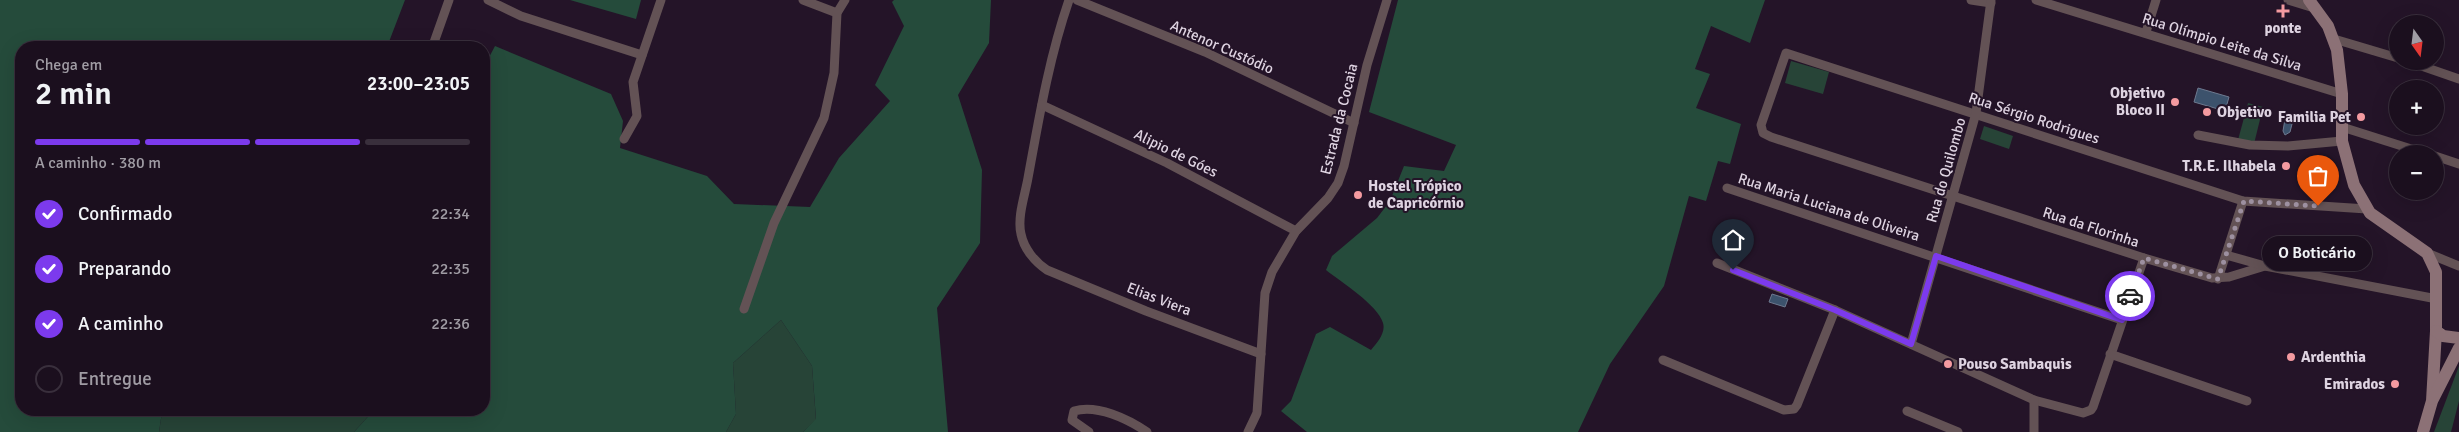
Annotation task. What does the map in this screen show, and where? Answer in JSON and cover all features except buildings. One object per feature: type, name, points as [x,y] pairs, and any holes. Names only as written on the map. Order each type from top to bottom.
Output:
[{"type":"main road","points":[[2312,4],[2328,26],[2334,39],[2339,61],[2342,94],[2342,134],[2349,171],[2367,209],[2427,253],[2436,272],[2437,299],[2432,401]]},
{"type":"main road","points":[[2436,331],[2444,336],[2459,338]]},
{"type":"main road","points":[[2423,432],[2432,401],[2459,348]]},
{"type":"street","points":[[435,41],[450,0]]},
{"type":"street","points":[[488,0],[521,16],[642,55]]},
{"type":"street","points":[[624,138],[638,112],[633,82],[661,0]]},
{"type":"street","points":[[803,0],[837,13]]},
{"type":"street","points":[[744,309],[774,222],[824,118],[834,73],[837,13],[845,0]]},
{"type":"street","points":[[1069,0],[1059,28],[1042,105],[1020,225],[1024,244],[1036,261],[1047,270],[1146,311],[1261,354]]},
{"type":"street","name":"Antenor Custódio","points":[[1077,0],[1205,52],[1354,123]]},
{"type":"street","name":"Estrada da Cocaia","points":[[1248,432],[1256,412],[1265,293],[1272,272],[1296,231],[1338,183],[1375,36],[1387,0]]},
{"type":"street","points":[[1971,0],[1991,2]]},
{"type":"street","name":"Rua Olímpio Leite da Silva","points":[[2036,0],[2146,32],[2342,94]]},
{"type":"street","points":[[2146,32],[2156,0]]},
{"type":"street","points":[[2288,0],[2312,4]]},
{"type":"street","name":"Rua do Quilombo","points":[[1911,344],[1976,113],[1991,2]]},
{"type":"street","points":[[2334,39],[2389,55]]},
{"type":"street","name":"Rua Sérgio Rodrigues","points":[[1771,137],[1763,133],[1760,125],[1786,54],[1976,113],[2244,201],[2367,209]]},
{"type":"street","points":[[2433,70],[2459,79]]},
{"type":"street","name":"Alipio de Góes","points":[[1042,105],[1166,163],[1296,231]]},
{"type":"street","points":[[2198,135],[2250,145],[2288,146],[2342,134],[2389,145]]},
{"type":"street","name":"Rua da Florinha","points":[[1771,137],[2144,258],[2218,279]]},
{"type":"street","points":[[2444,159],[2459,164]]},
{"type":"street","name":"Rua Maria Luciana de Oliveira","points":[[1727,188],[1936,256],[2122,320]]},
{"type":"street","points":[[2218,279],[2244,201]]},
{"type":"street","points":[[2427,253],[2459,266]]},
{"type":"street","points":[[2226,255],[2265,266],[2437,299]]},
{"type":"street","points":[[1716,264],[1835,310],[2034,400],[2083,413],[2091,410],[2093,407],[2144,258]]},
{"type":"street","points":[[2218,279],[2265,266]]},
{"type":"street","points":[[1663,360],[1784,410],[1794,409],[1835,310]]},
{"type":"street","points":[[2110,354],[2247,401]]},
{"type":"street","points":[[2034,400],[2034,432]]},
{"type":"street","points":[[1088,432],[1072,420],[1074,411],[1090,409],[1133,423],[1147,432]]},
{"type":"street","points":[[1907,411],[1958,432]]},
{"type":"green space","points":[[0,0],[405,0],[389,41],[15,41],[15,416],[161,416],[159,432],[0,432]]},
{"type":"green space","points":[[570,0],[641,0],[636,19]]},
{"type":"green space","points":[[894,0],[991,0],[989,43],[958,95],[982,170],[980,243],[937,308],[948,432],[803,432],[816,419],[812,366],[781,320],[733,363],[736,414],[726,432],[354,432],[369,416],[490,416],[490,56],[495,46],[611,94],[623,121],[620,148],[707,176],[734,204],[810,207],[839,158],[890,101],[875,85],[904,26],[892,2]]},
{"type":"green space","points":[[1398,0],[1765,0],[1750,43],[1711,26],[1695,69],[1710,74],[1696,108],[1741,124],[1730,164],[1718,161],[1706,201],[1689,196],[1664,286],[1610,364],[1578,432],[1307,432],[1281,411],[1291,401],[1316,334],[1330,327],[1371,350],[1382,334],[1384,327],[1380,316],[1367,301],[1326,270],[1332,256],[1377,218],[1390,201],[1404,166],[1444,171],[1456,145],[1369,112]]},
{"type":"green space","points":[[1791,61],[1829,72],[1823,94],[1785,83]]},
{"type":"green space","points":[[2248,103],[2263,107],[2254,144],[2238,140]]},
{"type":"green space","points":[[1984,126],[2013,136],[2009,149],[1980,139]]},
{"type":"green space","points":[[781,320],[812,366],[816,420],[803,432],[726,432],[736,414],[733,363]]},
{"type":"green space","points":[[2459,366],[2459,401],[2451,432],[2434,432]]},
{"type":"green space","points":[[161,416],[369,416],[354,432],[159,432]]},
{"type":"water","points":[[2198,88],[2229,97],[2225,111],[2194,102]]},
{"type":"water","points":[[2285,119],[2293,120],[2290,132],[2285,135],[2283,131]]},
{"type":"water","points":[[1772,294],[1788,299],[1785,307],[1769,302]]},
{"type":"way so far","points":[[2130,296],[2144,258],[2218,279],[2244,201],[2318,206]]},
{"type":"place","name":"ponte","points":[[2283,11]]},
{"type":"place","name":"Objetivo Bloco II","points":[[2175,102]]},
{"type":"place","name":"Objetivo","points":[[2207,112]]},
{"type":"place","name":"Familia Pet","points":[[2361,117]]},
{"type":"place","name":"T.R.E. Ilhabela","points":[[2286,166]]},
{"type":"place","name":"Hostel Trópico de Capricórnio","points":[[1358,195]]},
{"type":"place","name":"O Boticário","points":[[2318,206]]},
{"type":"place","name":"Ardenthia","points":[[2291,357]]},
{"type":"place","name":"Pouso Sambaquis","points":[[1948,364]]},
{"type":"place","name":"Emirados","points":[[2395,384]]},
{"type":"route","points":[[1733,270],[1835,310],[1911,344],[1936,256],[2122,320],[2130,296]]}]
